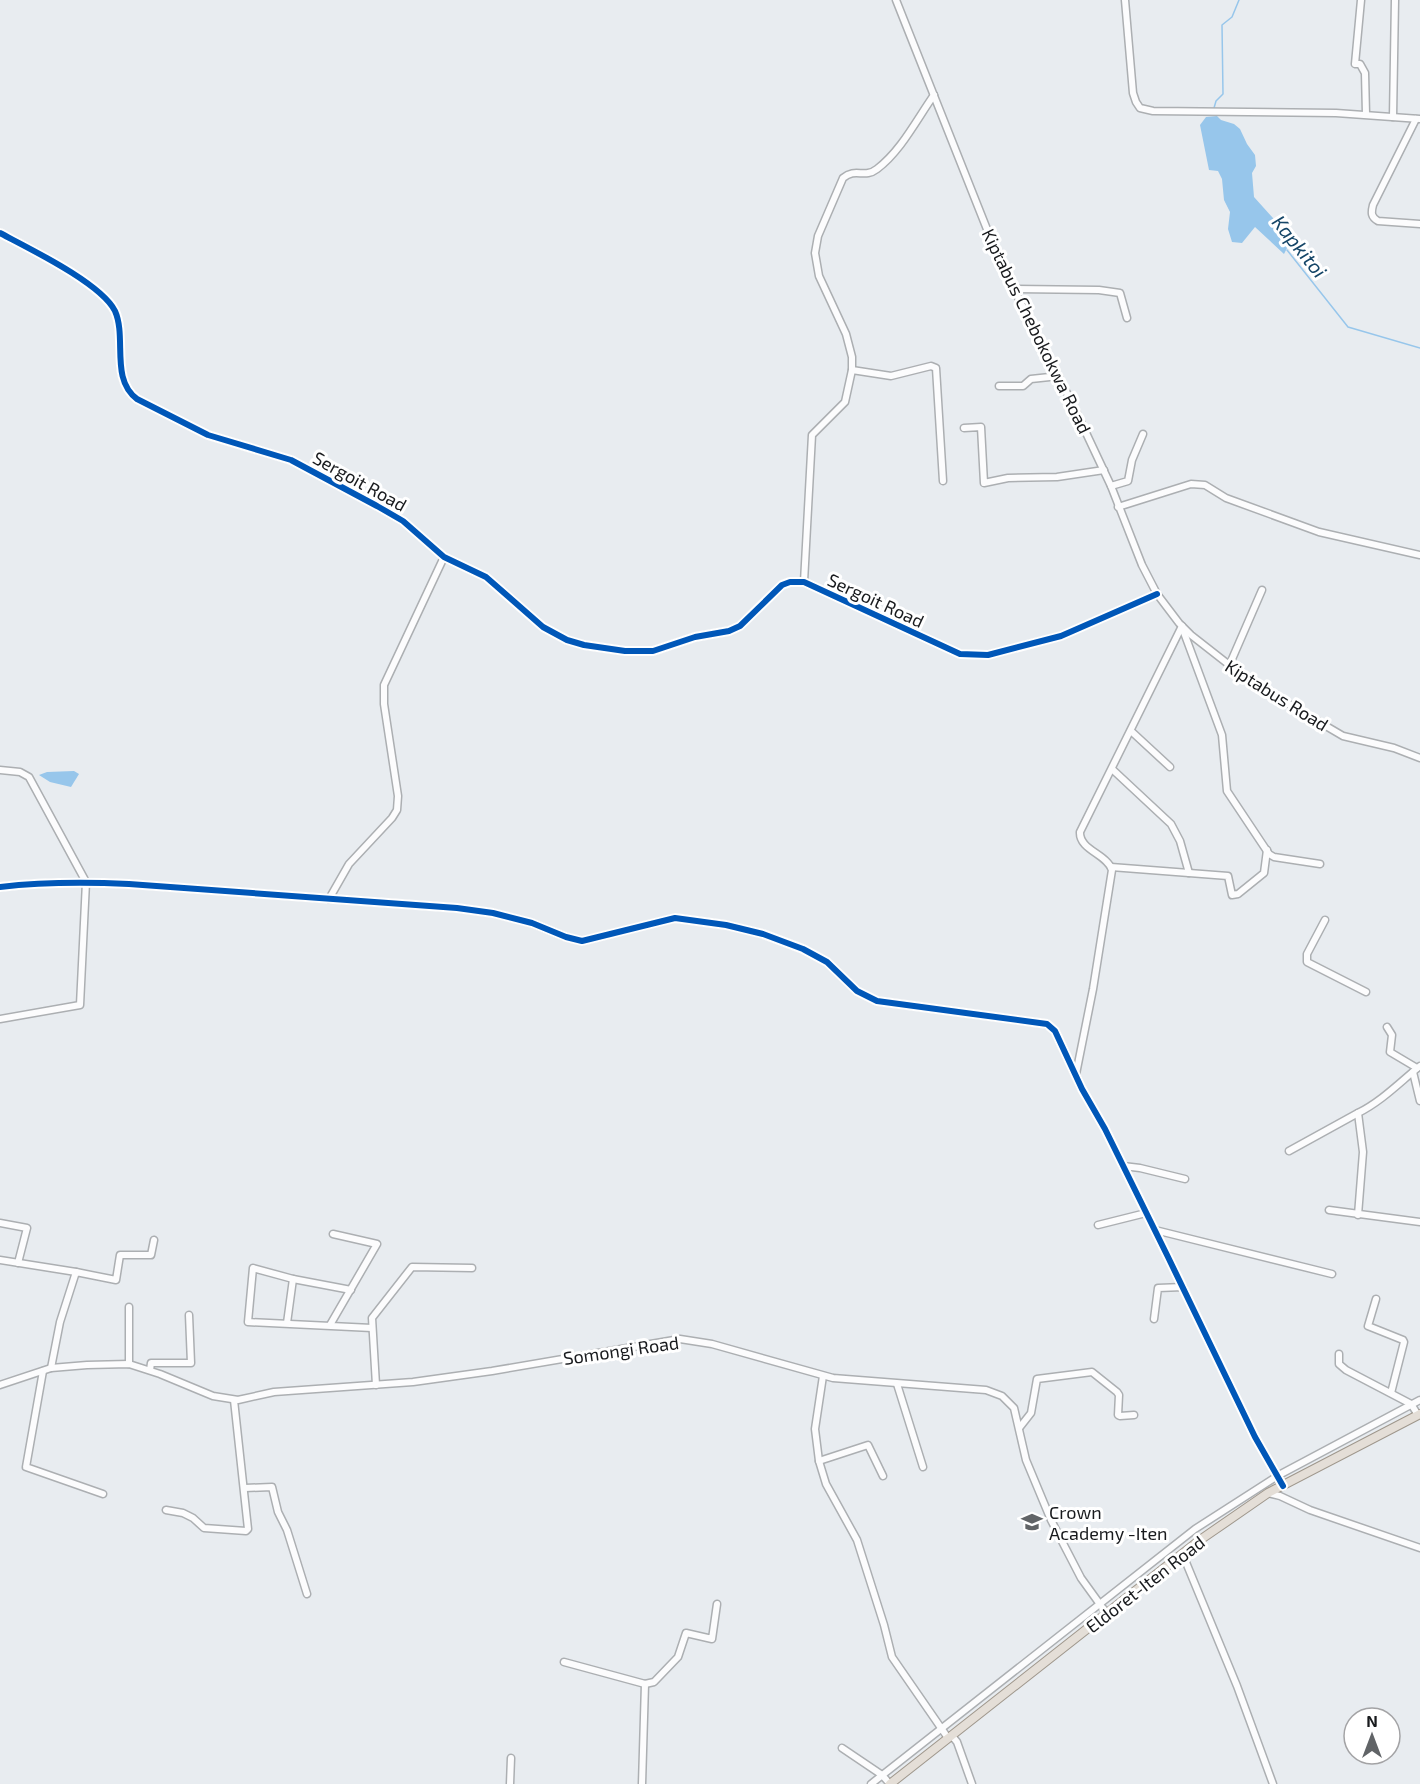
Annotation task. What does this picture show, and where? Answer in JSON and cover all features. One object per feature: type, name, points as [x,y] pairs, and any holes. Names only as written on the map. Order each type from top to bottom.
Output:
[{"type":"main road","name":"Eldoret-Iten Road","points":[[890,1784],[1200,1540],[1268,1493],[1419,1414]]},
{"type":"street","name":"Kiptabus Chebokokwa Road","points":[[896,0],[1000,262],[1104,470],[1142,565],[1157,594]]},
{"type":"street","points":[[1125,0],[1133,93],[1140,108],[1153,111],[1366,114],[1418,119],[1373,205],[1372,214],[1378,221],[1420,224]]},
{"type":"street","points":[[1361,0],[1355,64],[1360,64],[1365,73],[1366,114]]},
{"type":"street","points":[[1393,117],[1395,0]]},
{"type":"street","points":[[804,582],[812,435],[845,402],[852,370],[852,357],[846,333],[819,276],[815,253],[818,236],[843,178],[851,172],[860,174],[872,172],[888,159],[934,95]]},
{"type":"street","name":"Sergoit Road","points":[[0,233],[58,264],[93,289],[115,311],[124,383],[131,395],[207,435],[274,454],[309,469],[403,521],[444,557],[486,577],[530,616],[552,633],[567,640],[625,651],[653,651],[695,637],[729,631],[740,626],[782,585],[790,582],[804,582],[946,649],[971,656],[995,654],[1061,636],[1157,594]]},
{"type":"street","points":[[1014,289],[1099,290],[1120,293],[1127,318]]},
{"type":"street","points":[[852,370],[891,376],[931,366],[936,368],[943,481]]},
{"type":"street","points":[[999,386],[1023,386],[1028,380],[1059,376]]},
{"type":"street","points":[[964,428],[981,428],[984,483],[1008,478],[1057,477],[1104,470]]},
{"type":"street","points":[[1111,486],[1128,481],[1132,460],[1143,434]]},
{"type":"street","points":[[1119,507],[1191,484],[1199,484],[1226,498],[1319,532],[1420,555]]},
{"type":"street","points":[[329,898],[349,864],[398,810],[396,775],[384,704],[384,685],[444,557]]},
{"type":"street","points":[[1229,666],[1262,590]]},
{"type":"street","name":"Kiptabus Road","points":[[1157,594],[1182,626],[1251,682],[1343,736],[1394,748],[1420,758]]},
{"type":"street","points":[[1076,1075],[1107,909],[1111,867],[1107,861],[1084,844],[1080,837],[1081,830],[1182,626]]},
{"type":"street","points":[[1182,626],[1222,735],[1227,791],[1274,857],[1320,864]]},
{"type":"street","points":[[1131,731],[1170,768]]},
{"type":"street","points":[[1112,769],[1171,824],[1180,841],[1189,873]]},
{"type":"street","points":[[0,770],[20,772],[29,777],[86,882],[80,1005],[0,1019]]},
{"type":"street","points":[[1111,867],[1228,876],[1232,894],[1238,894],[1264,873],[1267,850]]},
{"type":"street","points":[[0,887],[86,882],[389,902],[493,913],[532,923],[582,941],[675,918],[726,925],[763,934],[803,948],[827,962],[857,991],[877,1000],[1047,1024],[1055,1031],[1255,1437],[1283,1485]]},
{"type":"street","points":[[1325,920],[1307,954],[1307,962],[1366,992]]},
{"type":"street","points":[[1387,1027],[1392,1035],[1390,1052],[1417,1069]]},
{"type":"street","points":[[1417,1069],[1420,1101]]},
{"type":"street","points":[[1289,1151],[1368,1108],[1417,1069]]},
{"type":"street","points":[[1358,1113],[1363,1152],[1358,1215]]},
{"type":"street","points":[[1123,1166],[1185,1179]]},
{"type":"street","points":[[1329,1210],[1420,1222]]},
{"type":"street","points":[[1098,1225],[1146,1213]]},
{"type":"street","points":[[0,1223],[27,1228],[18,1263]]},
{"type":"street","points":[[1155,1230],[1332,1274]]},
{"type":"street","points":[[330,1326],[377,1244],[333,1234]]},
{"type":"street","points":[[0,1260],[116,1280],[120,1255],[150,1255],[154,1240]]},
{"type":"street","points":[[376,1385],[372,1318],[412,1267],[472,1268]]},
{"type":"street","points":[[351,1290],[293,1279],[252,1268],[248,1322],[372,1328]]},
{"type":"street","points":[[51,1368],[60,1322],[76,1272]]},
{"type":"street","points":[[287,1323],[293,1279]]},
{"type":"street","points":[[1154,1320],[1158,1288],[1183,1287]]},
{"type":"street","points":[[1376,1299],[1368,1326],[1370,1329],[1404,1342],[1391,1393]]},
{"type":"street","points":[[129,1307],[129,1364]]},
{"type":"street","points":[[150,1370],[151,1363],[191,1363],[189,1315]]},
{"type":"street","name":"Somongi Road","points":[[0,1385],[51,1368],[129,1364],[213,1395],[234,1400],[274,1392],[413,1382],[680,1340],[712,1344],[823,1376],[856,1381],[993,1392],[1007,1400],[1014,1408],[1026,1460],[1056,1531],[1081,1578],[1107,1614]]},
{"type":"street","points":[[1339,1354],[1339,1364],[1346,1370],[1411,1404],[1419,1414]]},
{"type":"street","points":[[43,1371],[26,1467],[103,1494]]},
{"type":"street","points":[[1020,1427],[1031,1413],[1037,1379],[1092,1372],[1119,1395],[1118,1415],[1134,1415]]},
{"type":"street","points":[[823,1376],[815,1429],[819,1461],[826,1484],[857,1540],[892,1657],[942,1728],[957,1742],[972,1784]]},
{"type":"street","points":[[897,1384],[923,1467]]},
{"type":"street","points":[[166,1510],[183,1513],[204,1528],[246,1532],[248,1529],[234,1400]]},
{"type":"street","points":[[871,1784],[1195,1528],[1279,1475],[1420,1400]]},
{"type":"street","points":[[819,1461],[868,1445],[883,1476]]},
{"type":"street","points":[[244,1488],[272,1487],[278,1512],[287,1530],[307,1594]]},
{"type":"street","points":[[1268,1493],[1420,1548]]},
{"type":"street","points":[[1185,1560],[1237,1686],[1273,1784]]},
{"type":"street","points":[[564,1662],[645,1684],[654,1682],[678,1657],[686,1633],[712,1639],[717,1604]]},
{"type":"street","points":[[642,1784],[645,1684]]},
{"type":"street","points":[[842,1748],[890,1784]]},
{"type":"street","points":[[510,1784],[511,1758]]},
{"type":"water","points":[[1217,116],[1240,129],[1255,155],[1256,166],[1252,173],[1254,197],[1282,228],[1290,242],[1284,254],[1255,227],[1242,243],[1232,242],[1228,229],[1230,212],[1224,200],[1222,179],[1218,171],[1209,170],[1200,125],[1206,117]]},
{"type":"water","points":[[74,771],[79,774],[71,787],[50,782],[39,775],[47,772]]},
{"type":"waterway","name":"Kapkitoi","points":[[1214,108],[1216,101],[1223,94],[1222,25],[1232,17],[1239,0]]},
{"type":"waterway","name":"Kapkitoi","points":[[1287,250],[1348,327],[1420,348]]},
{"type":"cycle path","points":[[0,233],[63,267],[107,300],[115,311],[118,322],[124,381],[129,391],[137,399],[208,435],[291,460],[377,506],[403,521],[444,557],[486,577],[543,627],[567,640],[625,651],[653,651],[695,637],[729,631],[740,626],[782,585],[790,582],[804,582],[960,654],[988,655],[1061,636],[1157,594]]},
{"type":"cycle path","points":[[0,887],[64,883],[129,884],[457,908],[493,913],[532,923],[582,941],[675,918],[726,925],[763,934],[803,949],[827,962],[857,991],[877,1001],[1047,1024],[1055,1031],[1255,1437],[1283,1486]]},
{"type":"place","name":"Crown Academy -Iten","points":[[1032,1522]]}]
